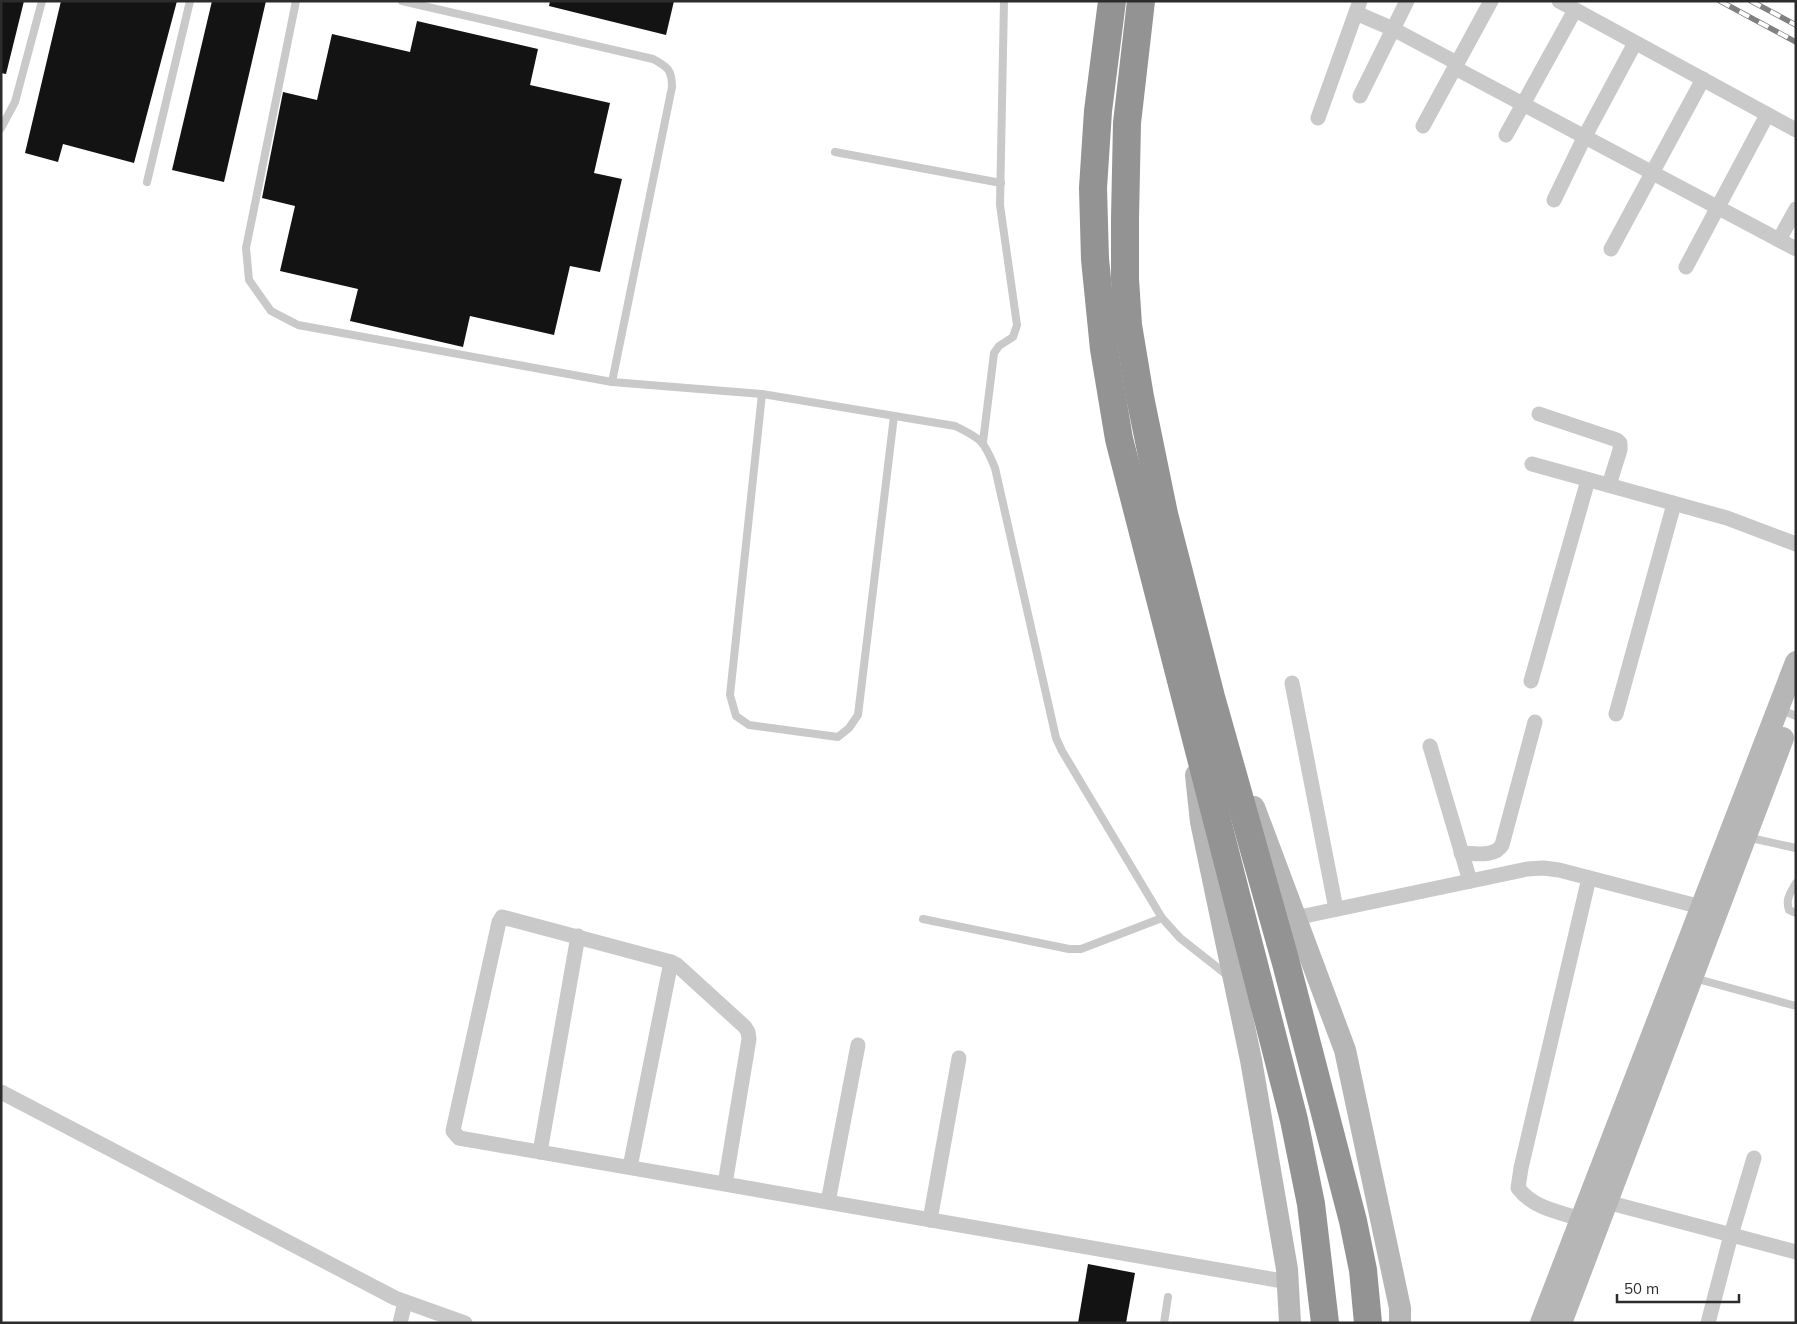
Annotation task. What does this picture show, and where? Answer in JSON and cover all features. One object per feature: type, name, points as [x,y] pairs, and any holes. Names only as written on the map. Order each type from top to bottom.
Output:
[{"type":"highway","points":[[1112,1],[1098,111],[1092,188],[1095,259],[1104,349],[1119,439],[1200,702],[1286,963],[1353,1222],[1363,1270],[1368,1323]]},
{"type":"highway","points":[[1141,1],[1127,123],[1124,218],[1128,325],[1140,396],[1200,702],[1294,1120],[1310,1204],[1325,1323]]},
{"type":"street","points":[[1360,96],[1407,1]]},
{"type":"street","points":[[1423,126],[1491,1]]},
{"type":"street","points":[[1558,1],[1796,130]]},
{"type":"street","points":[[1318,118],[1358,7],[1523,103],[1796,249]]},
{"type":"street","points":[[1506,135],[1575,10]]},
{"type":"street","points":[[1554,200],[1585,136],[1635,43]]},
{"type":"street","points":[[1610,249],[1703,80]]},
{"type":"street","points":[[1686,267],[1767,115]]},
{"type":"street","points":[[1779,240],[1796,209]]},
{"type":"street","points":[[1539,414],[1617,440],[1620,443],[1620,450],[1609,485]]},
{"type":"street","points":[[1532,464],[1727,518],[1796,544]]},
{"type":"street","points":[[1531,681],[1588,480]]},
{"type":"street","points":[[1616,714],[1674,504]]},
{"type":"street","points":[[1561,1323],[1598,1200],[1738,835],[1790,711],[1796,662]]},
{"type":"street","points":[[1292,683],[1336,909]]},
{"type":"street","points":[[1200,702],[1296,918],[1345,1050],[1400,1308],[1400,1323]]},
{"type":"street","points":[[1200,702],[1201,822],[1252,1060],[1287,1269],[1290,1323]]},
{"type":"street","points":[[1461,853],[1490,854],[1499,850],[1502,845],[1535,722]]},
{"type":"street","points":[[1430,746],[1470,881]]},
{"type":"street","points":[[1296,918],[1527,869],[1543,868],[1710,909]]},
{"type":"street","points":[[1581,1219],[1536,1204],[1525,1197],[1518,1188],[1521,1168],[1590,878]]},
{"type":"street","points":[[725,1184],[749,1038],[748,1032],[678,966],[671,962],[506,916],[500,919],[454,1126],[454,1131],[459,1138],[1288,1282]]},
{"type":"street","points":[[540,1152],[578,936]]},
{"type":"street","points":[[630,1167],[671,962]]},
{"type":"street","points":[[828,1202],[858,1045]]},
{"type":"street","points":[[930,1220],[959,1058]]},
{"type":"street","points":[[1,1092],[405,1302],[465,1323]]},
{"type":"street","points":[[1708,1323],[1754,1158]]},
{"type":"street","points":[[1541,1323],[1581,1219],[1598,1200]]},
{"type":"street","points":[[1598,1200],[1796,1252]]},
{"type":"street","points":[[400,1323],[405,1302]]},
{"type":"lane","points":[[1,128],[15,102],[42,1]]},
{"type":"lane","points":[[147,182],[190,1]]},
{"type":"lane","points":[[296,1],[246,248],[249,280],[271,311],[298,325],[612,382],[762,394],[956,426],[975,436],[983,442],[995,468],[1056,738],[1062,751],[1162,918],[1180,938],[1234,980]]},
{"type":"lane","points":[[402,1],[653,59],[665,66],[672,74],[672,87],[612,382]]},
{"type":"lane","points":[[983,442],[994,353],[999,346],[1013,337],[1016,325],[1000,205],[1004,1]]},
{"type":"lane","points":[[835,152],[1001,183]]},
{"type":"lane","points":[[762,394],[730,695],[736,716],[749,725],[838,737],[849,728],[858,715],[894,416]]},
{"type":"lane","points":[[1738,835],[1796,848]]},
{"type":"lane","points":[[1796,882],[1787,903],[1789,910],[1796,913]]},
{"type":"lane","points":[[923,919],[1069,949],[1081,949],[1162,918]]},
{"type":"lane","points":[[1684,975],[1796,1006]]},
{"type":"lane","points":[[1164,1323],[1168,1297]]},
{"type":"building","points":[[1,1],[24,1],[6,74],[1,73]]},
{"type":"building","points":[[61,1],[177,1],[134,163],[63,144],[58,162],[25,153]]},
{"type":"building","points":[[212,1],[266,1],[224,182],[172,170]]},
{"type":"building","points":[[550,1],[674,1],[666,35],[549,6]]},
{"type":"building","points":[[417,21],[538,49],[530,85],[610,103],[594,173],[622,179],[600,272],[570,266],[554,335],[470,316],[463,347],[350,321],[358,289],[280,271],[295,206],[262,198],[283,92],[317,100],[332,34],[410,52]]},
{"type":"building","points":[[1088,1264],[1135,1273],[1126,1323],[1078,1323]]},
{"type":"railway","points":[[1720,1],[1796,42]]},
{"type":"railway","points":[[1751,1],[1796,25]]}]
